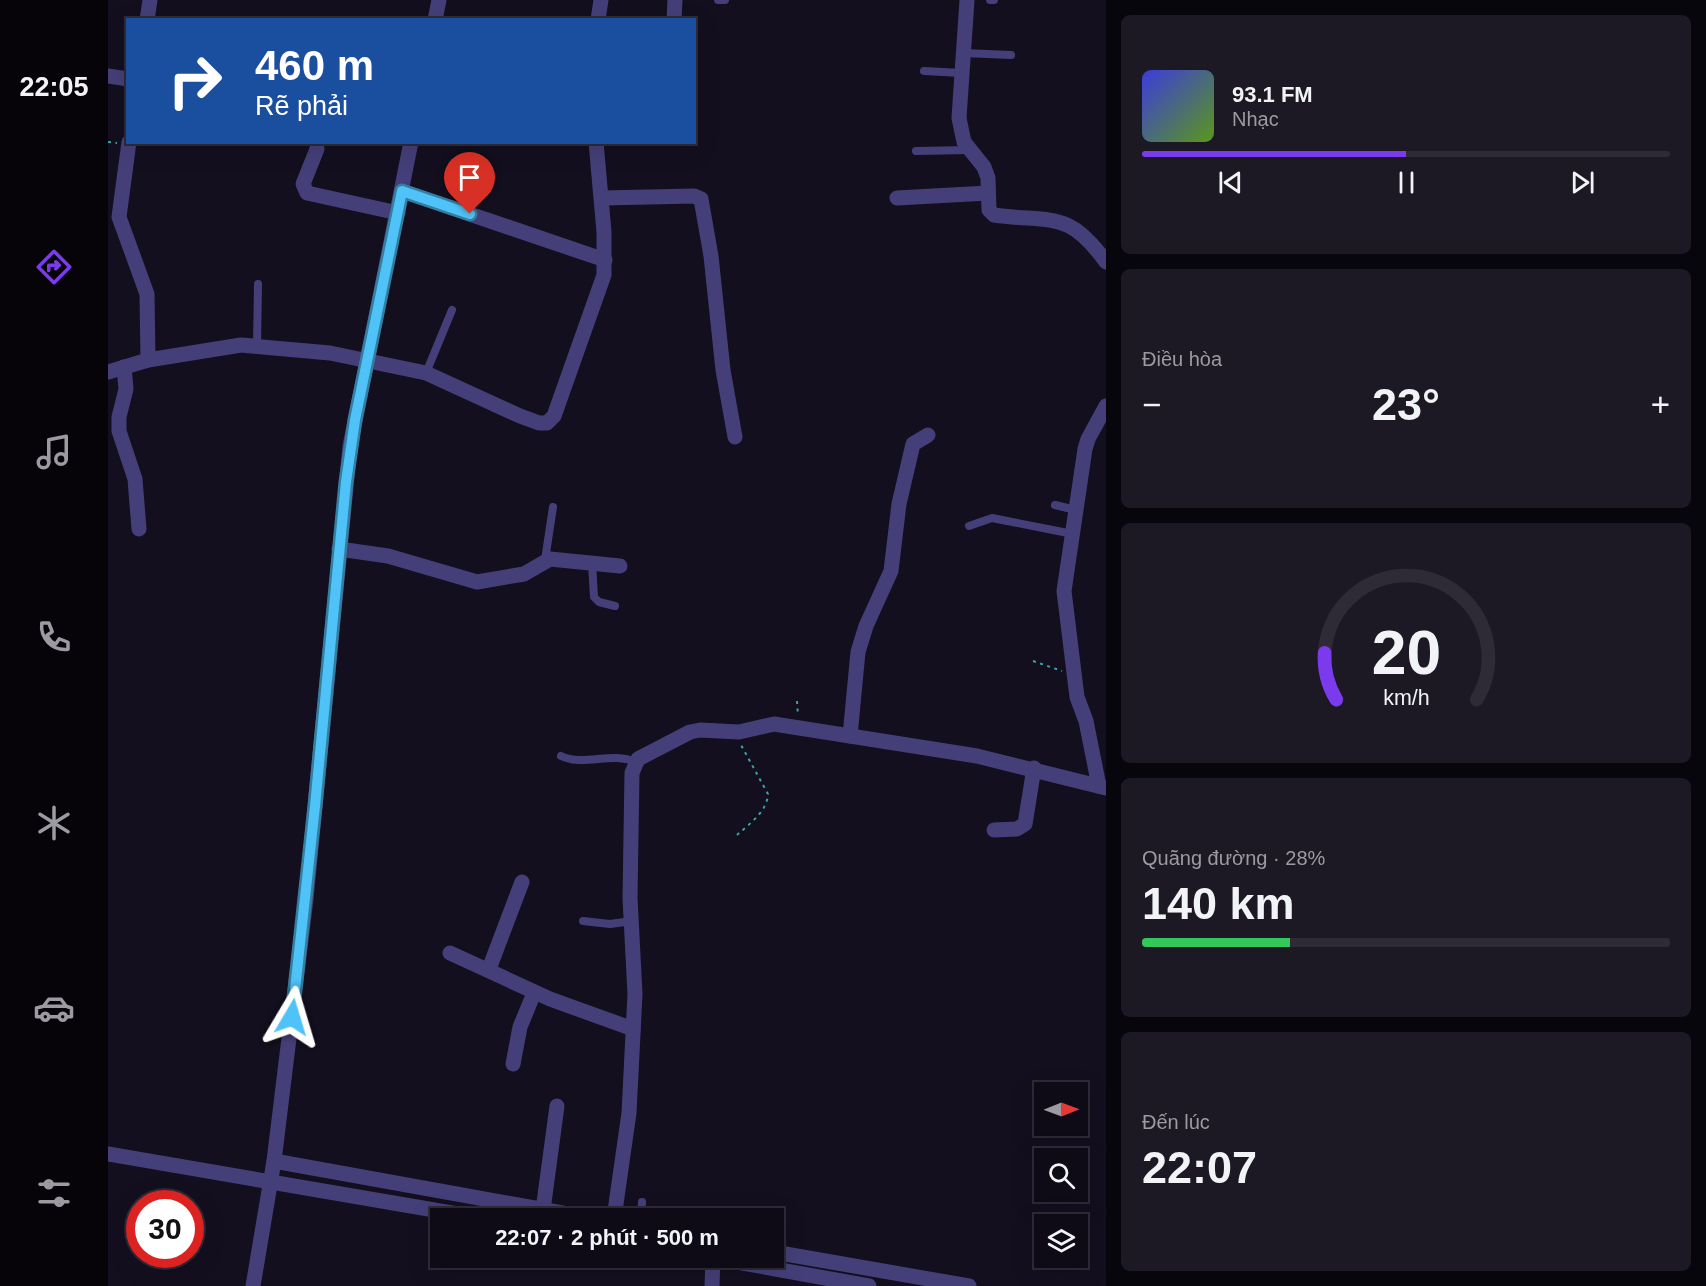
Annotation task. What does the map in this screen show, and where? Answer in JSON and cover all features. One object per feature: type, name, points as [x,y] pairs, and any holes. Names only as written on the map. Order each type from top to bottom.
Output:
[{"type":"street","points":[[147,18],[150,0]]},
{"type":"street","points":[[435,18],[439,0]]},
{"type":"street","points":[[598,18],[601,0]]},
{"type":"street","points":[[674,18],[675,0]]},
{"type":"street","points":[[967,0],[961,73],[961,132],[969,150],[984,167],[988,178],[991,214],[1050,219],[1070,224],[1084,235],[1106,262]]},
{"type":"street","points":[[108,76],[126,79]]},
{"type":"street","points":[[129,144],[115,230],[147,294],[148,360]]},
{"type":"street","points":[[253,1286],[272,1172],[309,864],[350,446],[411,144]]},
{"type":"street","points":[[108,372],[148,360],[215,348],[257,345],[330,353],[426,373],[520,416],[539,423],[552,420],[600,289],[605,260],[596,144]]},
{"type":"street","points":[[317,149],[303,184],[305,191],[398,213]]},
{"type":"street","points":[[402,191],[605,260]]},
{"type":"street","points":[[897,198],[988,193]]},
{"type":"street","points":[[602,198],[694,196],[701,199],[711,256],[723,370],[735,437]]},
{"type":"street","points":[[124,368],[126,389],[118,431],[135,479],[139,529]]},
{"type":"street","points":[[1102,787],[1077,697],[1064,591],[1088,439],[1106,406]]},
{"type":"street","points":[[850,736],[858,652],[866,626],[891,572],[899,504],[910,452],[913,444],[928,435]]},
{"type":"street","points":[[339,549],[388,556],[477,582],[524,574],[545,560],[558,558],[620,566]]},
{"type":"street","points":[[615,1208],[629,1113],[633,1029],[635,968],[632,921],[632,772],[635,762],[646,753],[690,732],[700,730],[735,732],[774,724],[938,748],[1034,768],[1102,787]]},
{"type":"street","points":[[994,830],[1017,829],[1025,824],[1034,768]]},
{"type":"street","points":[[489,969],[522,882]]},
{"type":"street","points":[[450,953],[489,969],[534,993],[633,1029]]},
{"type":"street","points":[[513,1064],[520,1027],[534,993]]},
{"type":"street","points":[[543,1208],[557,1106]]},
{"type":"street","points":[[108,1154],[272,1172],[529,1208]]},
{"type":"street","points":[[272,1172],[436,1208]]},
{"type":"street","points":[[784,1254],[969,1286]]},
{"type":"street","points":[[712,1286],[713,1268]]},
{"type":"street","points":[[769,1268],[869,1286]]},
{"type":"lane","points":[[717,0],[725,0]]},
{"type":"lane","points":[[963,53],[1011,55]]},
{"type":"lane","points":[[924,71],[961,73]]},
{"type":"lane","points":[[916,151],[969,150]]},
{"type":"lane","points":[[257,345],[258,284]]},
{"type":"lane","points":[[426,373],[452,310]]},
{"type":"lane","points":[[1054,505],[1078,511]]},
{"type":"lane","points":[[545,560],[553,507]]},
{"type":"lane","points":[[969,525],[992,518],[1073,534]]},
{"type":"lane","points":[[592,563],[594,597],[599,602],[615,606]]},
{"type":"lane","points":[[561,756],[574,760],[623,759],[635,762]]},
{"type":"lane","points":[[583,921],[610,924],[632,921]]},
{"type":"lane","points":[[642,1202],[642,1208]]},
{"type":"path","points":[[1034,661],[1073,672]]},
{"type":"path","points":[[735,732],[768,794],[767,802],[760,813],[737,835]]},
{"type":"route","points":[[292,1017],[306,899],[350,446],[402,191],[470,214]]}]
